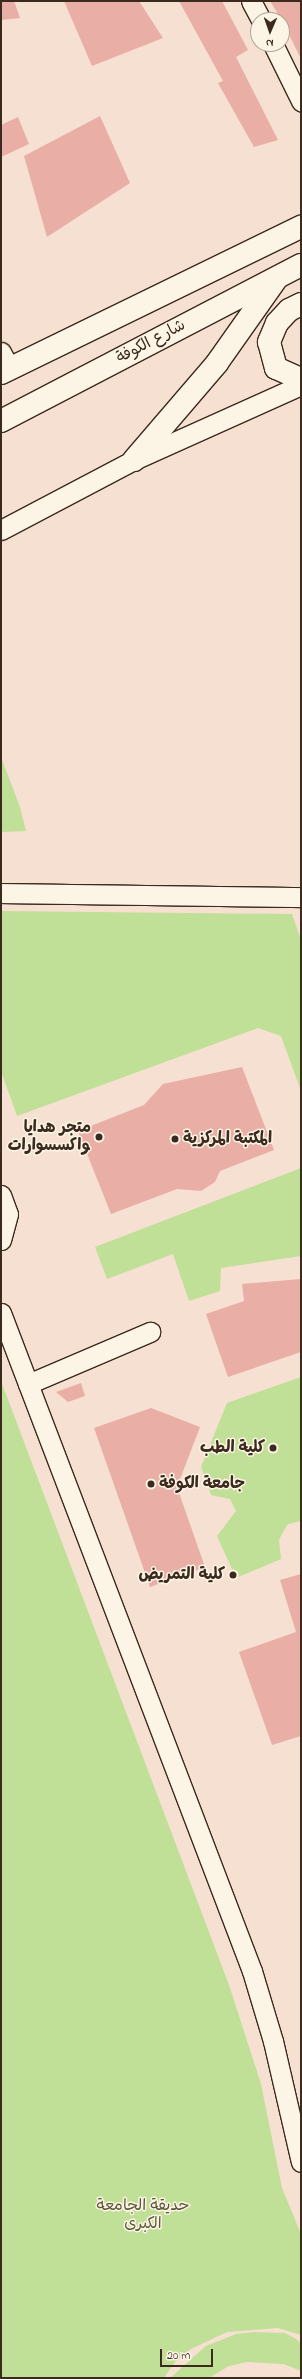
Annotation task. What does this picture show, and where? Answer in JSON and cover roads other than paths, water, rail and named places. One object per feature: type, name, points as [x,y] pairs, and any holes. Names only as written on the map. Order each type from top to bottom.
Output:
[{"type":"highway","points":[[4,365],[301,227]]},
{"type":"highway","name":"شارع الكوفة","points":[[1,421],[280,274],[301,265]]},
{"type":"highway","points":[[134,460],[217,363],[280,274]]},
{"type":"highway","points":[[301,304],[289,310],[277,323],[269,342],[276,368],[301,379]]},
{"type":"lane","points":[[251,1],[257,12]]},
{"type":"lane","points":[[277,52],[301,101]]},
{"type":"lane","points":[[1,530],[134,460],[301,385]]},
{"type":"lane","points":[[1,893],[301,897]]},
{"type":"lane","points":[[1,1195],[8,1214],[1,1240]]},
{"type":"lane","points":[[1,1313],[252,1971],[273,2041],[301,2162]]},
{"type":"lane","points":[[28,1384],[150,1332]]},
{"type":"place","name":"متجر هدايا واكسسوارات","points":[[99,1137]]},
{"type":"place","name":"المكتبة المركزية","points":[[175,1139]]},
{"type":"place","name":"كلية الطب","points":[[273,1448]]},
{"type":"place","name":"جامعة الكوفة","points":[[151,1484]]},
{"type":"place","name":"كلية التمريض","points":[[233,1575]]},
{"type":"park label","name":"حديقة الجامعة الكبرى","points":[[143,2215]]}]
